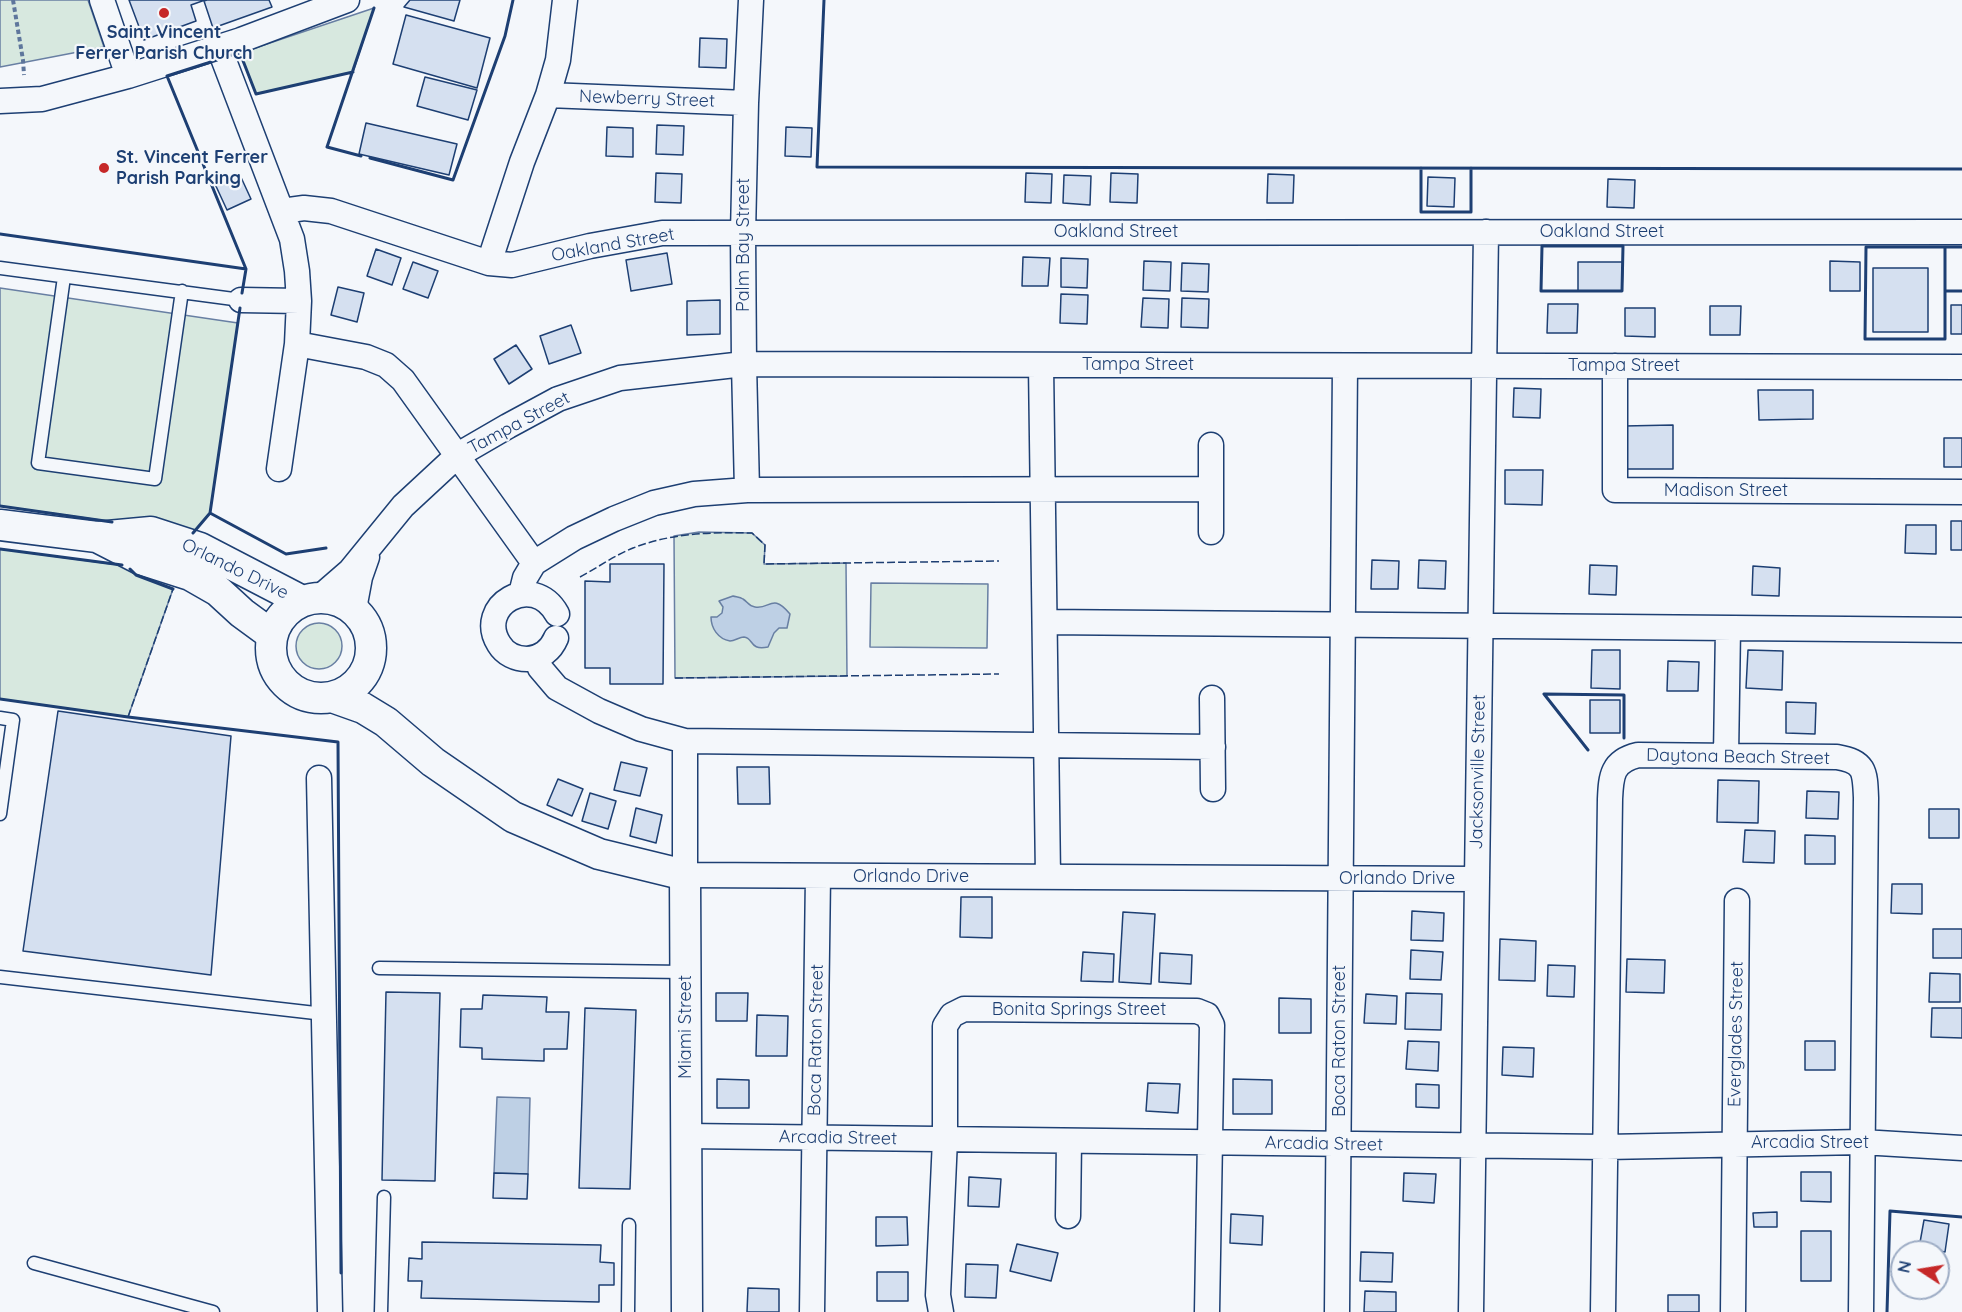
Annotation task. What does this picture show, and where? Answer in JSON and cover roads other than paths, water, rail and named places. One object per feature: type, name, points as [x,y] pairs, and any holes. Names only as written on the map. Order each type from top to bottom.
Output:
[{"type":"street","points":[[102,0],[128,76]]},
{"type":"street","points":[[0,101],[42,99],[128,76],[240,40],[347,0]]},
{"type":"street","points":[[489,262],[522,162],[548,95],[558,60],[566,0]]},
{"type":"street","name":"Palm Bay Street","points":[[747,490],[743,233],[746,103],[752,0]]},
{"type":"street","points":[[223,58],[292,239],[297,271],[299,301],[297,344],[279,469]]},
{"type":"street","name":"Newberry Street","points":[[548,95],[746,103]]},
{"type":"street","name":"Oakland Street","points":[[282,212],[304,208],[331,211],[489,262],[512,265],[590,246],[662,233],[1962,231]]},
{"type":"street","name":"Jacksonville Street","points":[[1471,1312],[1485,232]]},
{"type":"street","points":[[241,300],[299,301]]},
{"type":"street","points":[[297,344],[366,357],[386,366],[403,380],[534,563]]},
{"type":"street","name":"Tampa Street","points":[[311,599],[350,571],[403,506],[458,455],[558,399],[620,378],[744,364],[1962,368]]},
{"type":"street","points":[[1041,365],[1048,877]]},
{"type":"street","name":"Boca Raton Street","points":[[1337,1312],[1345,366]]},
{"type":"street","name":"Madison Street","points":[[1616,366],[1615,490],[1962,492]]},
{"type":"street","points":[[1211,445],[1211,532]]},
{"type":"street","points":[[521,594],[525,578],[534,563],[574,538],[654,503],[694,494],[747,490],[1211,489]]},
{"type":"street","name":"Orlando Drive","points":[[0,525],[97,537],[151,532],[200,548],[311,599]]},
{"type":"street","name":"Orlando Drive","points":[[97,537],[140,559],[190,575],[218,591],[242,613],[272,635]]},
{"type":"street","name":"Tampa Street","points":[[354,609],[360,577],[372,546]]},
{"type":"street","points":[[556,638],[548,650],[536,658],[522,659],[502,648],[495,635],[494,620],[497,612],[507,600],[521,594],[542,598],[557,614]]},
{"type":"street","points":[[311,599],[338,600],[354,609],[364,620],[370,633],[372,648],[370,663],[355,686],[332,697],[315,698],[299,693],[285,683],[276,669],[271,652],[272,635],[288,609],[311,599]]},
{"type":"street","points":[[1045,622],[1962,630]]},
{"type":"street","points":[[1726,756],[1728,628]]},
{"type":"street","points":[[536,658],[540,668],[557,688],[599,711],[640,729],[685,741],[1213,747]]},
{"type":"street","name":"Orlando Drive","points":[[363,676],[372,700],[386,722]]},
{"type":"street","name":"Orlando Drive","points":[[332,697],[363,708],[386,722],[433,762],[513,817],[599,854],[685,875],[1477,879]]},
{"type":"street","points":[[1212,698],[1213,789]]},
{"type":"street","name":"Miami Street","points":[[685,741],[687,1312]]},
{"type":"street","name":"Daytona Beach Street","points":[[1603,1312],[1611,783],[1615,768],[1626,758],[1638,755],[1837,757],[1852,760],[1861,767],[1866,798],[1861,1312]]},
{"type":"street","points":[[319,778],[330,1312]]},
{"type":"street","name":"Boca Raton Street","points":[[812,1312],[818,876]]},
{"type":"street","name":"Everglades Street","points":[[1733,1312],[1737,901]]},
{"type":"street","name":"Bonita Springs Street","points":[[941,1312],[938,1295],[945,1139],[945,1026],[952,1015],[964,1009],[1197,1011],[1207,1015],[1212,1025],[1207,1312]]},
{"type":"street","name":"Arcadia Street","points":[[686,1136],[1606,1147],[1862,1142],[1962,1148]]},
{"type":"street","points":[[1068,1216],[1069,1141]]},
{"type":"lane","points":[[0,268],[241,300]]},
{"type":"lane","points":[[64,277],[38,463],[155,479],[182,291]]},
{"type":"lane","points":[[0,718],[13,720],[0,814]]},
{"type":"lane","points":[[379,968],[686,972]]},
{"type":"lane","points":[[0,977],[324,1014]]},
{"type":"lane","points":[[381,1312],[384,1197]]},
{"type":"lane","points":[[628,1312],[629,1225]]},
{"type":"lane","points":[[34,1263],[213,1312]]},
{"type":"water","points":[[733,596],[742,598],[755,607],[771,603],[779,604],[790,614],[787,628],[779,628],[774,633],[768,647],[762,648],[755,646],[744,637],[730,641],[722,638],[714,629],[711,617],[717,617],[722,613],[723,607],[719,601]]},
{"type":"water","points":[[497,1097],[530,1098],[528,1174],[494,1173]]},
{"type":"place","name":"Saint Vincent Ferrer Parish Church","points":[[164,13]]},
{"type":"place","name":"St. Vincent Ferrer Parish Parking","points":[[104,168]]}]
